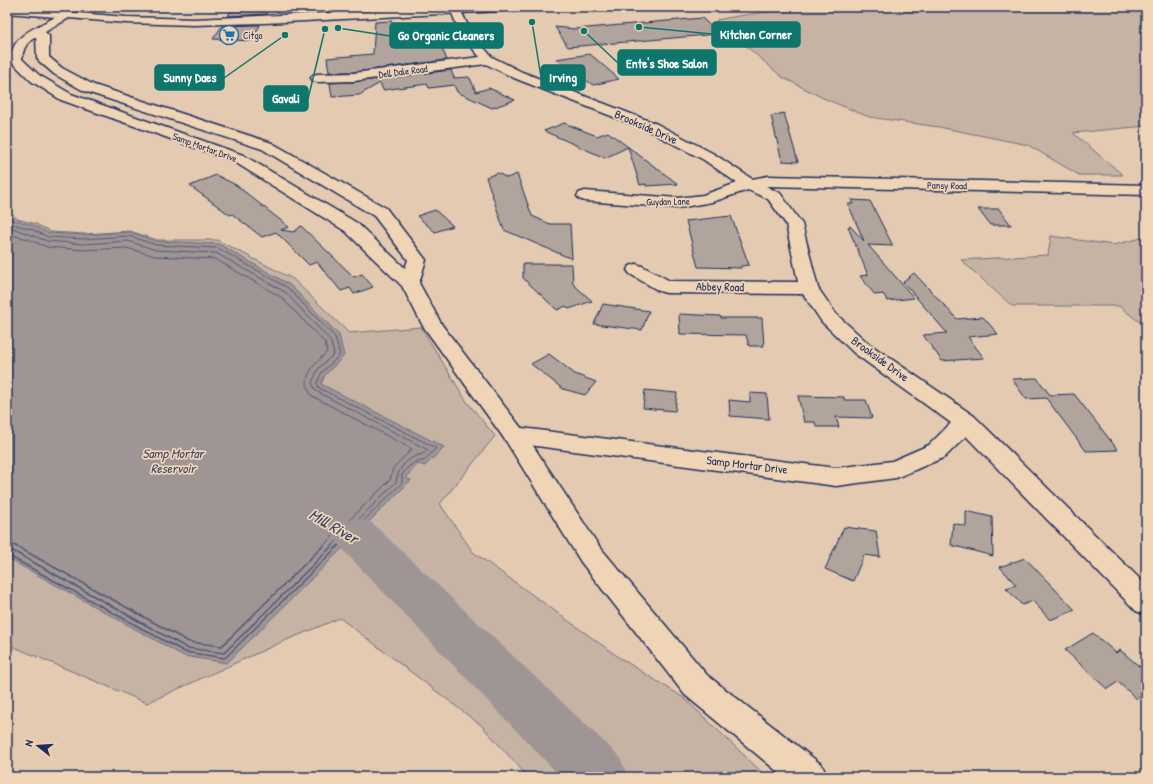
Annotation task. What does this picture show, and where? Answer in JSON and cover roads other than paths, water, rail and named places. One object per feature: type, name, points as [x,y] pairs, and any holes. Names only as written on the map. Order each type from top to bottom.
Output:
[{"type":"main road","points":[[7,10],[126,20],[224,21],[518,7]]},
{"type":"main road","name":"Brookside Drive","points":[[456,11],[467,35],[488,60],[518,75],[652,127],[709,157],[749,184],[774,196],[794,224],[809,288],[829,318],[861,348],[966,422],[1146,603]]},
{"type":"main road","name":"Samp Mortar Drive","points":[[65,16],[22,41],[17,51],[16,60],[35,78],[66,97],[238,158],[351,227],[410,283],[433,326],[514,435],[590,554],[696,685],[810,777]]},
{"type":"main road","name":"Samp Mortar Drive","points":[[37,32],[43,36],[43,58],[58,71],[89,88],[267,146],[380,212],[418,260],[410,283]]},
{"type":"main road","name":"Dell Dale Road","points":[[317,78],[354,77],[488,60]]},
{"type":"main road","name":"Pansy Road","points":[[749,184],[776,181],[1146,190]]},
{"type":"main road","name":"Guydan Lane","points":[[585,196],[678,203],[706,200],[749,184]]},
{"type":"main road","name":"Abbey Road","points":[[636,270],[666,286],[809,288]]},
{"type":"main road","name":"Samp Mortar Drive","points":[[514,435],[836,477],[896,469],[937,452],[966,422]]},
{"type":"water","name":"Samp Mortar Reservoir","points":[[7,213],[14,220],[33,225],[48,233],[83,235],[130,232],[156,241],[219,244],[290,285],[339,335],[344,356],[325,375],[321,384],[444,447],[425,466],[418,464],[405,478],[411,480],[227,663],[184,656],[7,558]]},
{"type":"waterway","name":"Mill River","points":[[356,535],[600,777]]},
{"type":"place","name":"Irving","points":[[532,22]]},
{"type":"place","name":"Kitchen Corner","points":[[639,27]]},
{"type":"place","name":"Go Organic Cleaners","points":[[338,28]]},
{"type":"place","name":"Gavali","points":[[325,29]]},
{"type":"place","name":"Ente's Shoe Salon","points":[[584,31]]},
{"type":"place","name":"Citgo","points":[[229,35]]},
{"type":"place","name":"Sunny Daes","points":[[285,35]]}]
